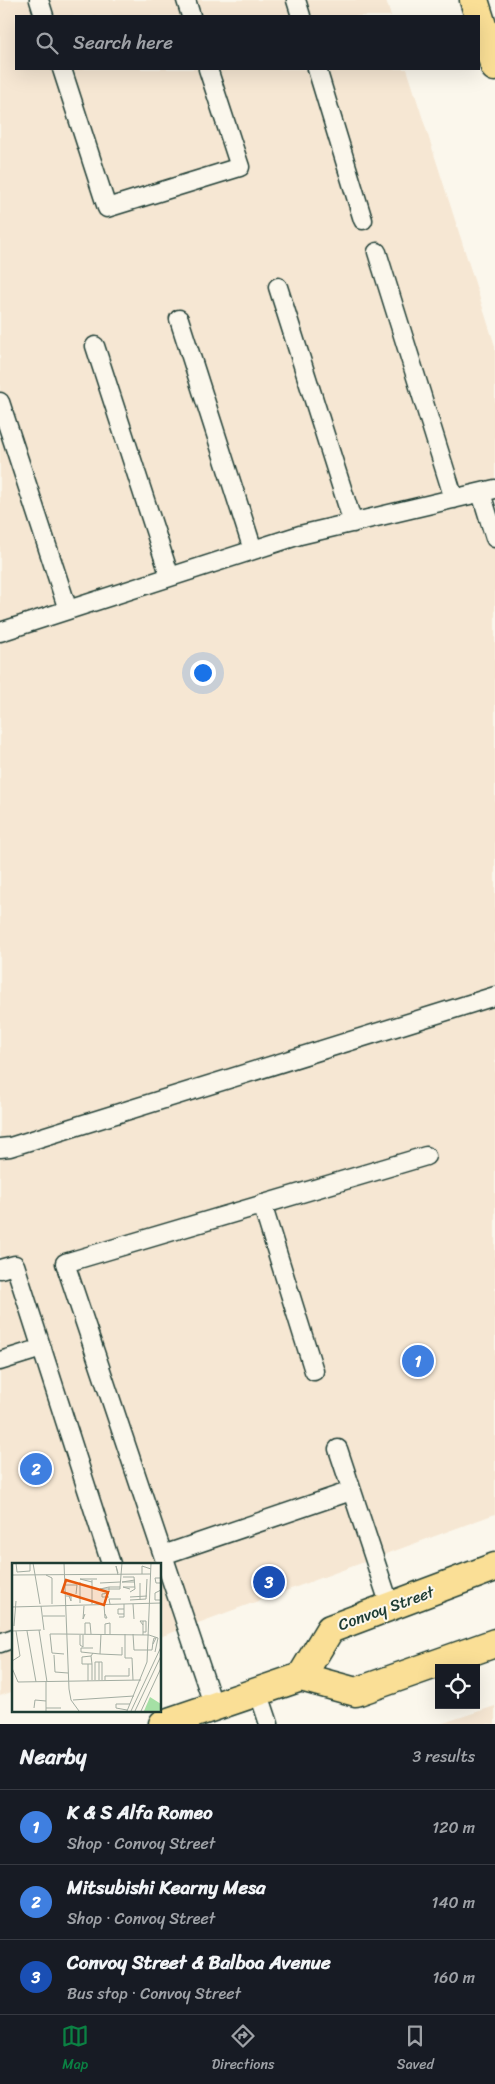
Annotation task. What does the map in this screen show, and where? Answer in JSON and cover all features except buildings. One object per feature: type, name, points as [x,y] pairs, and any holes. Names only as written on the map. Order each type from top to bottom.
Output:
[{"type":"main road","points":[[474,0],[479,15]]},
{"type":"main road","points":[[480,18],[493,57]]},
{"type":"main road","name":"Convoy Street","points":[[301,1677],[330,1629],[495,1567]]},
{"type":"main road","points":[[162,1724],[301,1677],[356,1692],[495,1643]]},
{"type":"lane","points":[[39,0],[44,15]]},
{"type":"lane","points":[[186,0],[191,15]]},
{"type":"lane","points":[[296,0],[301,15]]},
{"type":"lane","points":[[62,70],[107,208],[240,167],[208,70]]},
{"type":"lane","points":[[317,70],[363,220]]},
{"type":"lane","points":[[378,252],[454,500]]},
{"type":"lane","points":[[278,287],[352,523]]},
{"type":"lane","points":[[179,319],[253,550]]},
{"type":"lane","points":[[95,346],[170,577]]},
{"type":"lane","points":[[0,402],[68,610]]},
{"type":"lane","points":[[0,632],[300,535],[488,491],[495,538]]},
{"type":"lane","points":[[0,1148],[10,1147],[495,996]]},
{"type":"lane","points":[[214,1707],[65,1263],[426,1156]]},
{"type":"lane","points":[[262,1204],[314,1371]]},
{"type":"lane","points":[[0,1269],[15,1264],[111,1563]]},
{"type":"lane","points":[[0,1361],[42,1348]]},
{"type":"lane","points":[[338,1449],[390,1606]]},
{"type":"lane","points":[[164,1556],[351,1491]]},
{"type":"lane","points":[[0,1643],[12,1639]]},
{"type":"lane","points":[[258,1691],[269,1724]]},
{"type":"lane","points":[[158,1712],[162,1724]]},
{"type":"shaded area","points":[[0,0],[386,0],[391,15],[15,15],[15,70],[407,70],[495,346],[495,1514],[161,1637],[161,1563],[12,1563],[12,1692],[0,1696]]},
{"type":"shaded area","points":[[495,1706],[495,1724],[440,1724]]},
{"type":"place","name":"K & S Alfa Romeo","points":[[418,1361]]},
{"type":"place","name":"Mitsubishi Kearny Mesa","points":[[36,1469]]},
{"type":"place","name":"Convoy Street & Balboa Avenue","points":[[269,1582]]}]
